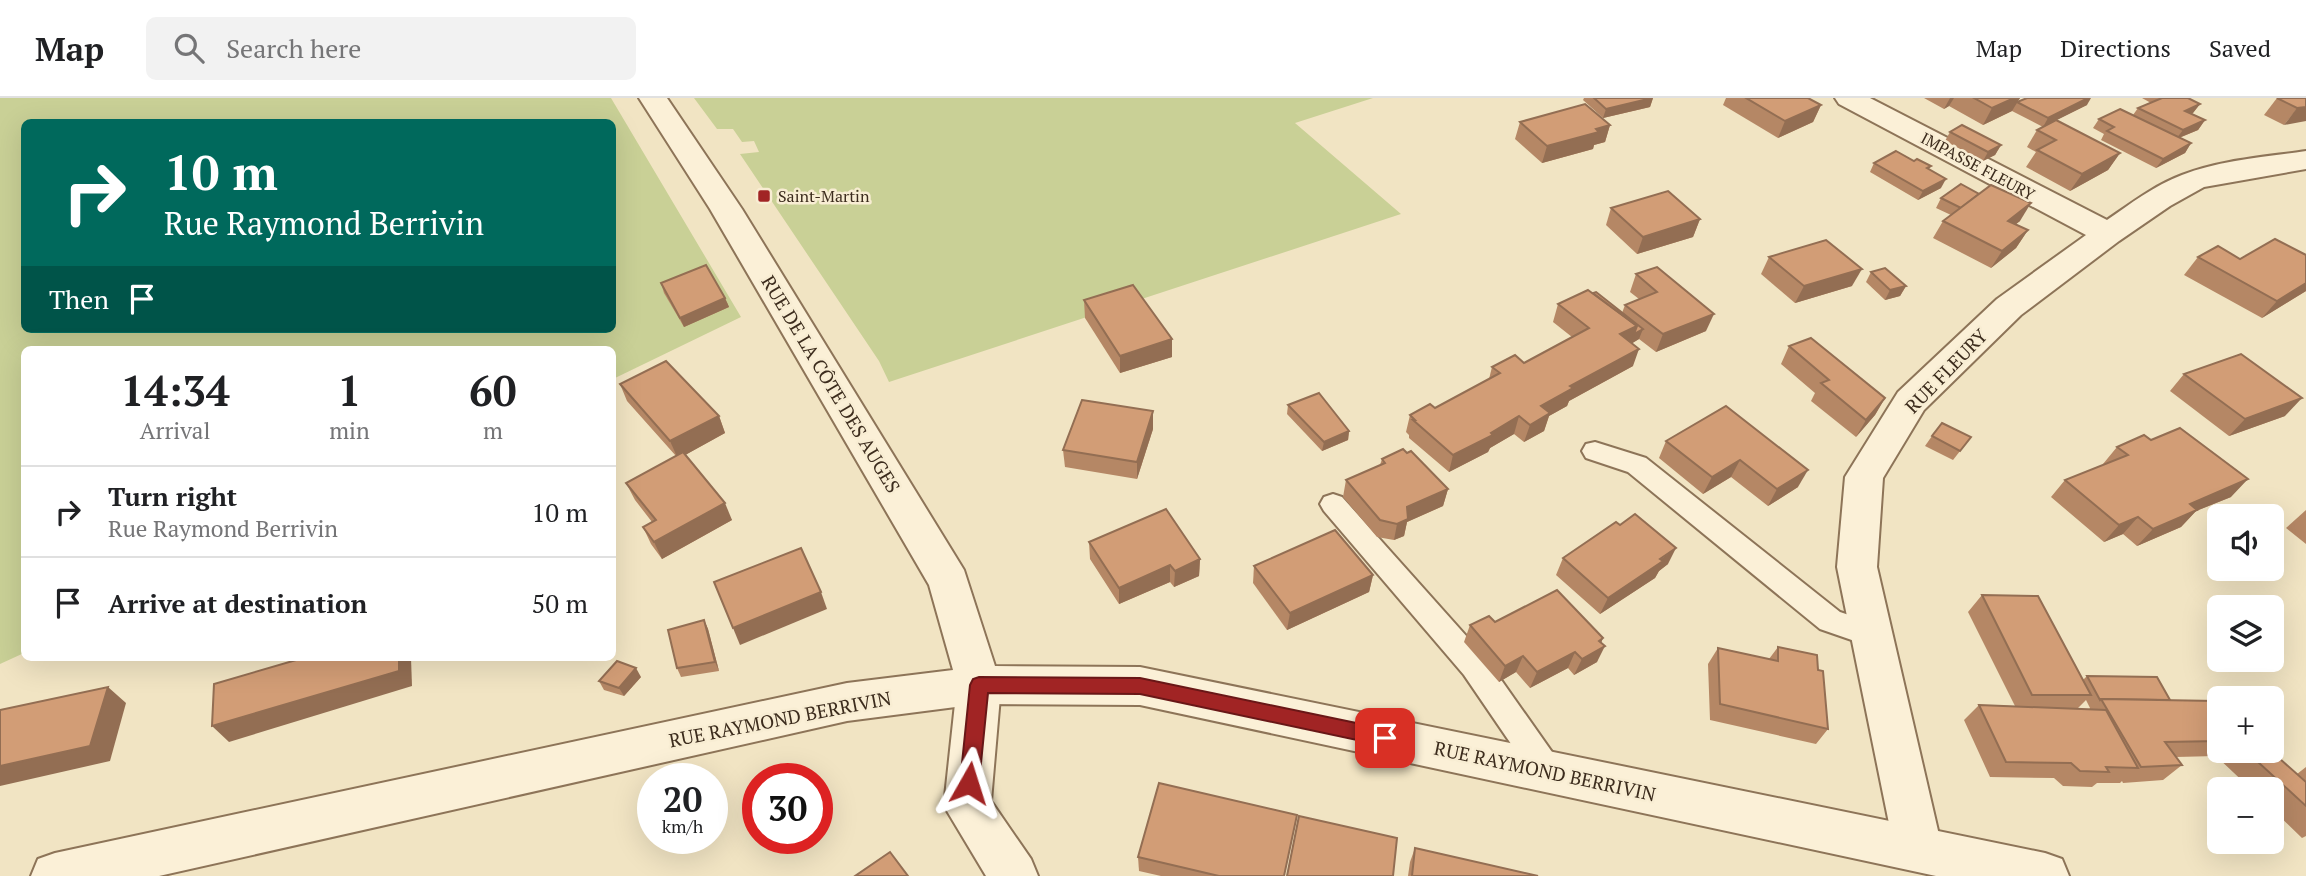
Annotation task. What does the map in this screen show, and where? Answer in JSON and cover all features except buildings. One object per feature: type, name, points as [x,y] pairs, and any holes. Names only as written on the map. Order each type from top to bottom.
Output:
[{"type":"street","name":"RUE DE LA CÔTE DES AUGES","points":[[653,98],[726,209],[949,582],[979,685]]},
{"type":"street","name":"IMPASSE FLEURY","points":[[1849,98],[2108,234]]},
{"type":"street","name":"RUE FLEURY","points":[[1918,848],[1857,567],[1864,477],[1911,401],[2009,307],[2108,234],[2159,199],[2193,181],[2233,171],[2306,160]]},
{"type":"street","name":"RUE RAYMOND BERRIVIN","points":[[55,876],[846,702],[979,685],[1140,686],[1918,848],[1996,870],[2045,876]]},
{"type":"street","points":[[979,685],[967,806],[1014,876]]},
{"type":"lane","points":[[1595,451],[1637,465],[1830,621],[1872,635]]},
{"type":"lane","points":[[1333,504],[1482,674],[1522,728],[1548,772]]},
{"type":"green space","points":[[0,98],[611,98],[741,317],[616,378],[616,346],[21,346],[21,654],[0,664]]},
{"type":"green space","points":[[694,98],[1373,98],[1295,123],[1401,214],[889,382],[879,361],[740,154],[759,152],[754,141],[742,142],[733,129],[717,129]]},
{"type":"place","name":"Saint-Martin","points":[[764,196]]},
{"type":"route","points":[[969,783],[979,685],[1140,686],[1385,738]]}]
